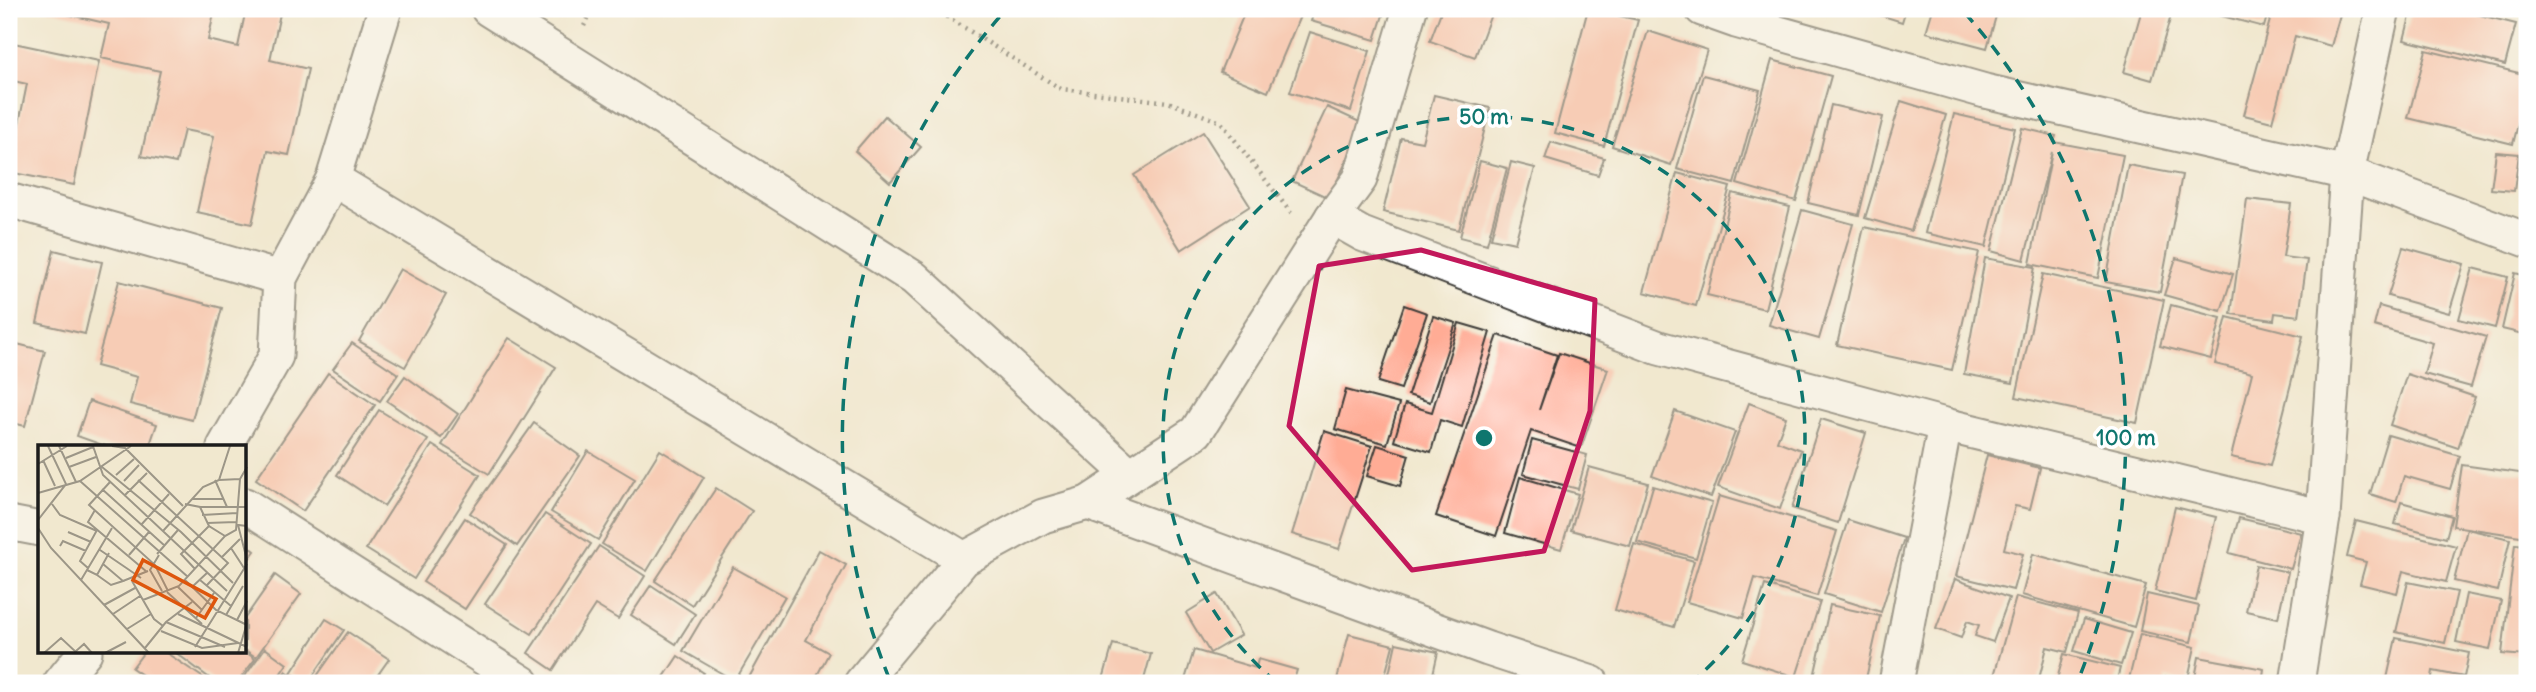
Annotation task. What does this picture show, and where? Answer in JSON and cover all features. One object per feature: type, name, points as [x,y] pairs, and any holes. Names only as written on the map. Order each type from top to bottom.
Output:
[{"type":"street","points":[[225,445],[276,356],[280,278],[333,179],[385,9]]},
{"type":"street","points":[[488,9],[914,278],[1130,475]]},
{"type":"street","points":[[862,683],[964,559],[1043,516],[1088,503],[1196,432],[1324,230],[1360,179],[1410,9]]},
{"type":"street","points":[[1702,9],[1738,15],[1985,91],[2347,173],[2527,240]]},
{"type":"street","points":[[2297,683],[2323,517],[2347,173],[2383,9]]},
{"type":"street","points":[[333,179],[964,559]]},
{"type":"street","points":[[9,200],[280,278]]},
{"type":"street","points":[[1324,230],[1362,234],[1659,348],[1945,425],[2323,517]]},
{"type":"street","points":[[1896,683],[1945,425]]},
{"type":"street","points":[[1088,503],[1488,649],[1592,683]]},
{"type":"street","points":[[247,506],[523,683]]},
{"type":"street","points":[[9,523],[38,529]]},
{"type":"street","points":[[60,683],[83,654]]},
{"type":"path","points":[[935,9],[1061,89],[1168,102],[1221,122],[1273,194],[1324,230]]},
{"type":"highlighted area","points":[[1421,250],[1595,300],[1590,411],[1544,551],[1412,570],[1289,426],[1319,266]]},
{"type":"building","points":[[45,9],[215,9],[208,40],[238,47],[246,9],[281,9],[270,60],[308,69],[289,155],[268,151],[252,224],[197,212],[214,136],[184,130],[176,163],[141,156],[160,71],[101,58],[109,24]]},
{"type":"building","points":[[1246,9],[1303,9],[1268,92],[1220,72]]},
{"type":"building","points":[[1315,9],[1385,9],[1375,40],[1311,21]]},
{"type":"building","points":[[1442,9],[1493,9],[1475,57],[1430,41]]},
{"type":"building","points":[[1588,9],[1638,20],[1604,146],[1555,133]]},
{"type":"building","points":[[1906,9],[1902,22],[1867,11]]},
{"type":"building","points":[[1933,9],[1998,9],[1987,48],[1926,32]]},
{"type":"building","points":[[2142,9],[2173,9],[2152,80],[2124,72]]},
{"type":"building","points":[[2269,9],[2264,27],[2203,11]]},
{"type":"building","points":[[2273,9],[2341,11],[2331,46],[2295,36],[2272,122],[2244,115]]},
{"type":"building","points":[[2412,9],[2456,9],[2516,24],[2505,65],[2404,40]]},
{"type":"building","points":[[1648,31],[1707,50],[1671,165],[1612,146]]},
{"type":"building","points":[[1310,32],[1370,51],[1351,111],[1290,92]]},
{"type":"building","points":[[9,42],[99,61],[74,185],[9,172],[27,84],[9,80]]},
{"type":"building","points":[[2426,50],[2527,75],[2527,89],[2513,144],[2408,118]]},
{"type":"building","points":[[1772,60],[1831,76],[1796,201],[1737,184]]},
{"type":"building","points":[[1703,75],[1760,90],[1734,184],[1677,169]]},
{"type":"building","points":[[1434,95],[1490,108],[1459,230],[1383,212],[1401,138],[1422,142]]},
{"type":"building","points":[[1901,101],[1946,115],[1911,231],[1865,218]]},
{"type":"building","points":[[1831,105],[1883,117],[1859,215],[1808,203]]},
{"type":"building","points":[[1327,107],[1364,124],[1329,198],[1292,181]]},
{"type":"building","points":[[1954,114],[2015,128],[1986,247],[1925,233]]},
{"type":"building","points":[[885,116],[921,147],[890,182],[855,151]]},
{"type":"building","points":[[2022,128],[2056,136],[2054,142],[2123,155],[2098,278],[2030,264],[2052,152],[2024,260],[1991,251]]},
{"type":"building","points":[[1203,132],[1250,206],[1181,250],[1134,175]]},
{"type":"building","points":[[1551,142],[1604,158],[1598,175],[1545,159]]},
{"type":"building","points":[[2496,152],[2519,154],[2514,191],[2491,189]]},
{"type":"building","points":[[1480,161],[1507,168],[1487,244],[1460,237]]},
{"type":"building","points":[[1511,162],[1535,168],[1515,243],[1491,238]]},
{"type":"building","points":[[2128,165],[2182,175],[2160,292],[2106,282]]},
{"type":"building","points":[[1677,173],[1730,187],[1696,306],[1644,292]]},
{"type":"building","points":[[1732,193],[1790,207],[1765,309],[1707,295]]},
{"type":"building","points":[[2247,199],[2291,204],[2283,257],[2307,260],[2299,316],[2275,313],[2274,320],[2231,314]]},
{"type":"building","points":[[1802,210],[1853,224],[1819,339],[1769,325]]},
{"type":"building","points":[[1864,227],[1979,252],[1952,370],[1837,345]]},
{"type":"building","points":[[2403,247],[2464,264],[2449,313],[2388,296]]},
{"type":"building","points":[[54,250],[102,262],[85,334],[37,323]]},
{"type":"building","points":[[1985,258],[2035,267],[2013,383],[1964,374]]},
{"type":"building","points":[[2176,258],[2233,274],[2221,311],[2164,295]]},
{"type":"building","points":[[2473,268],[2508,277],[2495,328],[2459,319]]},
{"type":"building","points":[[400,269],[446,295],[405,367],[359,341]]},
{"type":"building","points":[[2515,273],[2527,276],[2527,335],[2502,329]]},
{"type":"building","points":[[2043,274],[2164,300],[2137,423],[2016,397]]},
{"type":"building","points":[[119,281],[222,308],[192,420],[130,404],[137,377],[96,366]]},
{"type":"building","points":[[1404,305],[1427,313],[1401,389],[1378,382]]},
{"type":"building","points":[[2171,305],[2221,318],[2211,359],[2160,346]]},
{"type":"building","points":[[2379,306],[2486,337],[2471,387],[2424,374],[2433,343],[2374,326]]},
{"type":"building","points":[[1433,316],[1456,323],[1430,402],[1408,395]]},
{"type":"building","points":[[2227,317],[2303,336],[2270,466],[2231,457],[2252,373],[2215,364]]},
{"type":"building","points":[[1459,323],[1490,332],[1462,427],[1440,420],[1431,452],[1394,441],[1405,404],[1432,412]]},
{"type":"building","points":[[1498,335],[1557,355],[1539,410],[1559,353],[1608,369],[1581,448],[1531,431],[1496,536],[1436,516]]},
{"type":"building","points":[[509,338],[556,367],[489,474],[442,445]]},
{"type":"building","points":[[9,342],[45,351],[25,426],[9,422]]},
{"type":"building","points":[[352,343],[398,374],[380,401],[333,369]]},
{"type":"building","points":[[328,373],[375,405],[303,511],[256,479]]},
{"type":"building","points":[[2407,374],[2475,397],[2458,448],[2390,425]]},
{"type":"building","points":[[405,376],[458,414],[441,438],[387,401]]},
{"type":"building","points":[[1346,390],[1399,404],[1387,444],[1335,429]]},
{"type":"building","points":[[89,401],[157,424],[150,445],[102,445],[77,436]]},
{"type":"building","points":[[1749,403],[1786,417],[1777,441],[1801,450],[1780,509],[1718,487]]},
{"type":"building","points":[[379,410],[428,440],[384,506],[337,475]]},
{"type":"building","points":[[1675,411],[1735,432],[1711,497],[1652,476]]},
{"type":"building","points":[[1821,419],[1866,433],[1838,523],[1792,508]]},
{"type":"building","points":[[534,423],[580,456],[517,546],[470,513]]},
{"type":"building","points":[[1324,431],[1372,446],[1339,549],[1292,534]]},
{"type":"building","points":[[2388,435],[2460,456],[2450,489],[2404,476],[2396,502],[2370,494]]},
{"type":"building","points":[[1532,440],[1587,455],[1578,489],[1523,474]]},
{"type":"building","points":[[432,445],[480,475],[414,579],[366,549]]},
{"type":"building","points":[[1377,445],[1409,455],[1400,486],[1367,476]]},
{"type":"building","points":[[660,450],[704,477],[647,571],[602,544]]},
{"type":"building","points":[[588,451],[635,479],[598,540],[551,512]]},
{"type":"building","points":[[1987,455],[2040,468],[2030,509],[2015,506],[2004,549],[2023,554],[2013,590],[1956,576]]},
{"type":"building","points":[[2462,465],[2527,474],[2527,537],[2453,526]]},
{"type":"building","points":[[1589,467],[1648,483],[1630,546],[1571,530]]},
{"type":"building","points":[[1520,477],[1578,494],[1561,549],[1505,533]]},
{"type":"building","points":[[1653,486],[1712,503],[1696,558],[1637,542]]},
{"type":"building","points":[[716,488],[752,511],[692,605],[655,581]]},
{"type":"building","points":[[1719,496],[1837,531],[1817,596],[1755,578],[1743,618],[1687,602]]},
{"type":"building","points":[[2401,502],[2452,516],[2446,538],[2395,524]]},
{"type":"building","points":[[2175,507],[2216,517],[2196,601],[2155,591]]},
{"type":"building","points":[[545,514],[591,544],[532,634],[485,604]]},
{"type":"building","points":[[465,518],[507,545],[465,609],[423,582]]},
{"type":"building","points":[[2239,518],[2301,533],[2291,569],[2229,553]]},
{"type":"building","points":[[1848,520],[1904,538],[1881,612],[1824,594]]},
{"type":"building","points":[[2356,521],[2456,546],[2446,582],[2403,571],[2397,593],[2360,584],[2366,562],[2347,557]]},
{"type":"building","points":[[2467,529],[2510,539],[2498,591],[2454,581]]},
{"type":"building","points":[[1634,544],[1694,561],[1674,627],[1615,610]]},
{"type":"building","points":[[2515,544],[2527,545],[2527,656],[2502,654]]},
{"type":"building","points":[[247,545],[255,551],[247,561]]},
{"type":"building","points":[[599,546],[645,576],[618,619],[595,605],[553,670],[528,653]]},
{"type":"building","points":[[819,550],[846,565],[806,640],[829,653],[813,683],[746,683]]},
{"type":"building","points":[[2033,554],[2146,585],[2134,627],[2022,595]]},
{"type":"building","points":[[2256,565],[2288,572],[2278,618],[2246,611]]},
{"type":"building","points":[[733,567],[785,596],[735,681],[683,651]]},
{"type":"building","points":[[275,575],[301,594],[256,657],[247,651],[247,615]]},
{"type":"building","points":[[1955,579],[2009,598],[1993,642],[1975,636],[1979,625],[1967,621],[1961,638],[1936,629]]},
{"type":"building","points":[[2408,582],[2457,592],[2445,643],[2396,632]]},
{"type":"building","points":[[651,585],[695,614],[676,644],[631,615]]},
{"type":"building","points":[[1765,585],[1820,602],[1796,677],[1742,660]]},
{"type":"building","points":[[1217,594],[1241,635],[1210,653],[1186,613]]},
{"type":"building","points":[[2147,594],[2199,606],[2191,642],[2140,631]]},
{"type":"building","points":[[2466,594],[2501,601],[2490,649],[2456,642]]},
{"type":"building","points":[[2016,597],[2078,613],[2067,652],[2047,647],[2038,683],[1992,683]]},
{"type":"building","points":[[1830,605],[1880,616],[1865,683],[1841,683],[1814,677]]},
{"type":"building","points":[[326,619],[344,630],[308,683],[291,673]]},
{"type":"building","points":[[2084,619],[2131,633],[2121,665],[2074,651]]},
{"type":"building","points":[[348,632],[389,659],[372,683],[312,683]]},
{"type":"building","points":[[1349,634],[1393,645],[1383,683],[1336,683]]},
{"type":"building","points":[[2140,634],[2195,647],[2187,683],[2166,677],[2164,683],[2128,683]]},
{"type":"building","points":[[2396,638],[2469,653],[2464,677],[2433,671],[2431,683],[2386,683]]},
{"type":"building","points":[[1396,643],[1438,652],[1431,683],[1387,683]]},
{"type":"building","points":[[1113,644],[1151,654],[1143,683],[1102,683]]},
{"type":"building","points":[[265,648],[287,664],[274,683],[240,683]]},
{"type":"building","points":[[1194,650],[1256,668],[1258,659],[1297,670],[1293,683],[1184,683]]},
{"type":"building","points":[[247,653],[255,659],[237,683],[216,683],[178,654]]},
{"type":"building","points":[[142,654],[168,654],[211,683],[154,683],[132,668]]},
{"type":"building","points":[[2064,654],[2120,668],[2116,683],[2056,683]]},
{"type":"building","points":[[678,656],[704,673],[697,683],[660,683]]},
{"type":"building","points":[[2199,657],[2264,669],[2262,683],[2194,683]]},
{"type":"building","points":[[286,671],[303,683],[277,683]]}]
